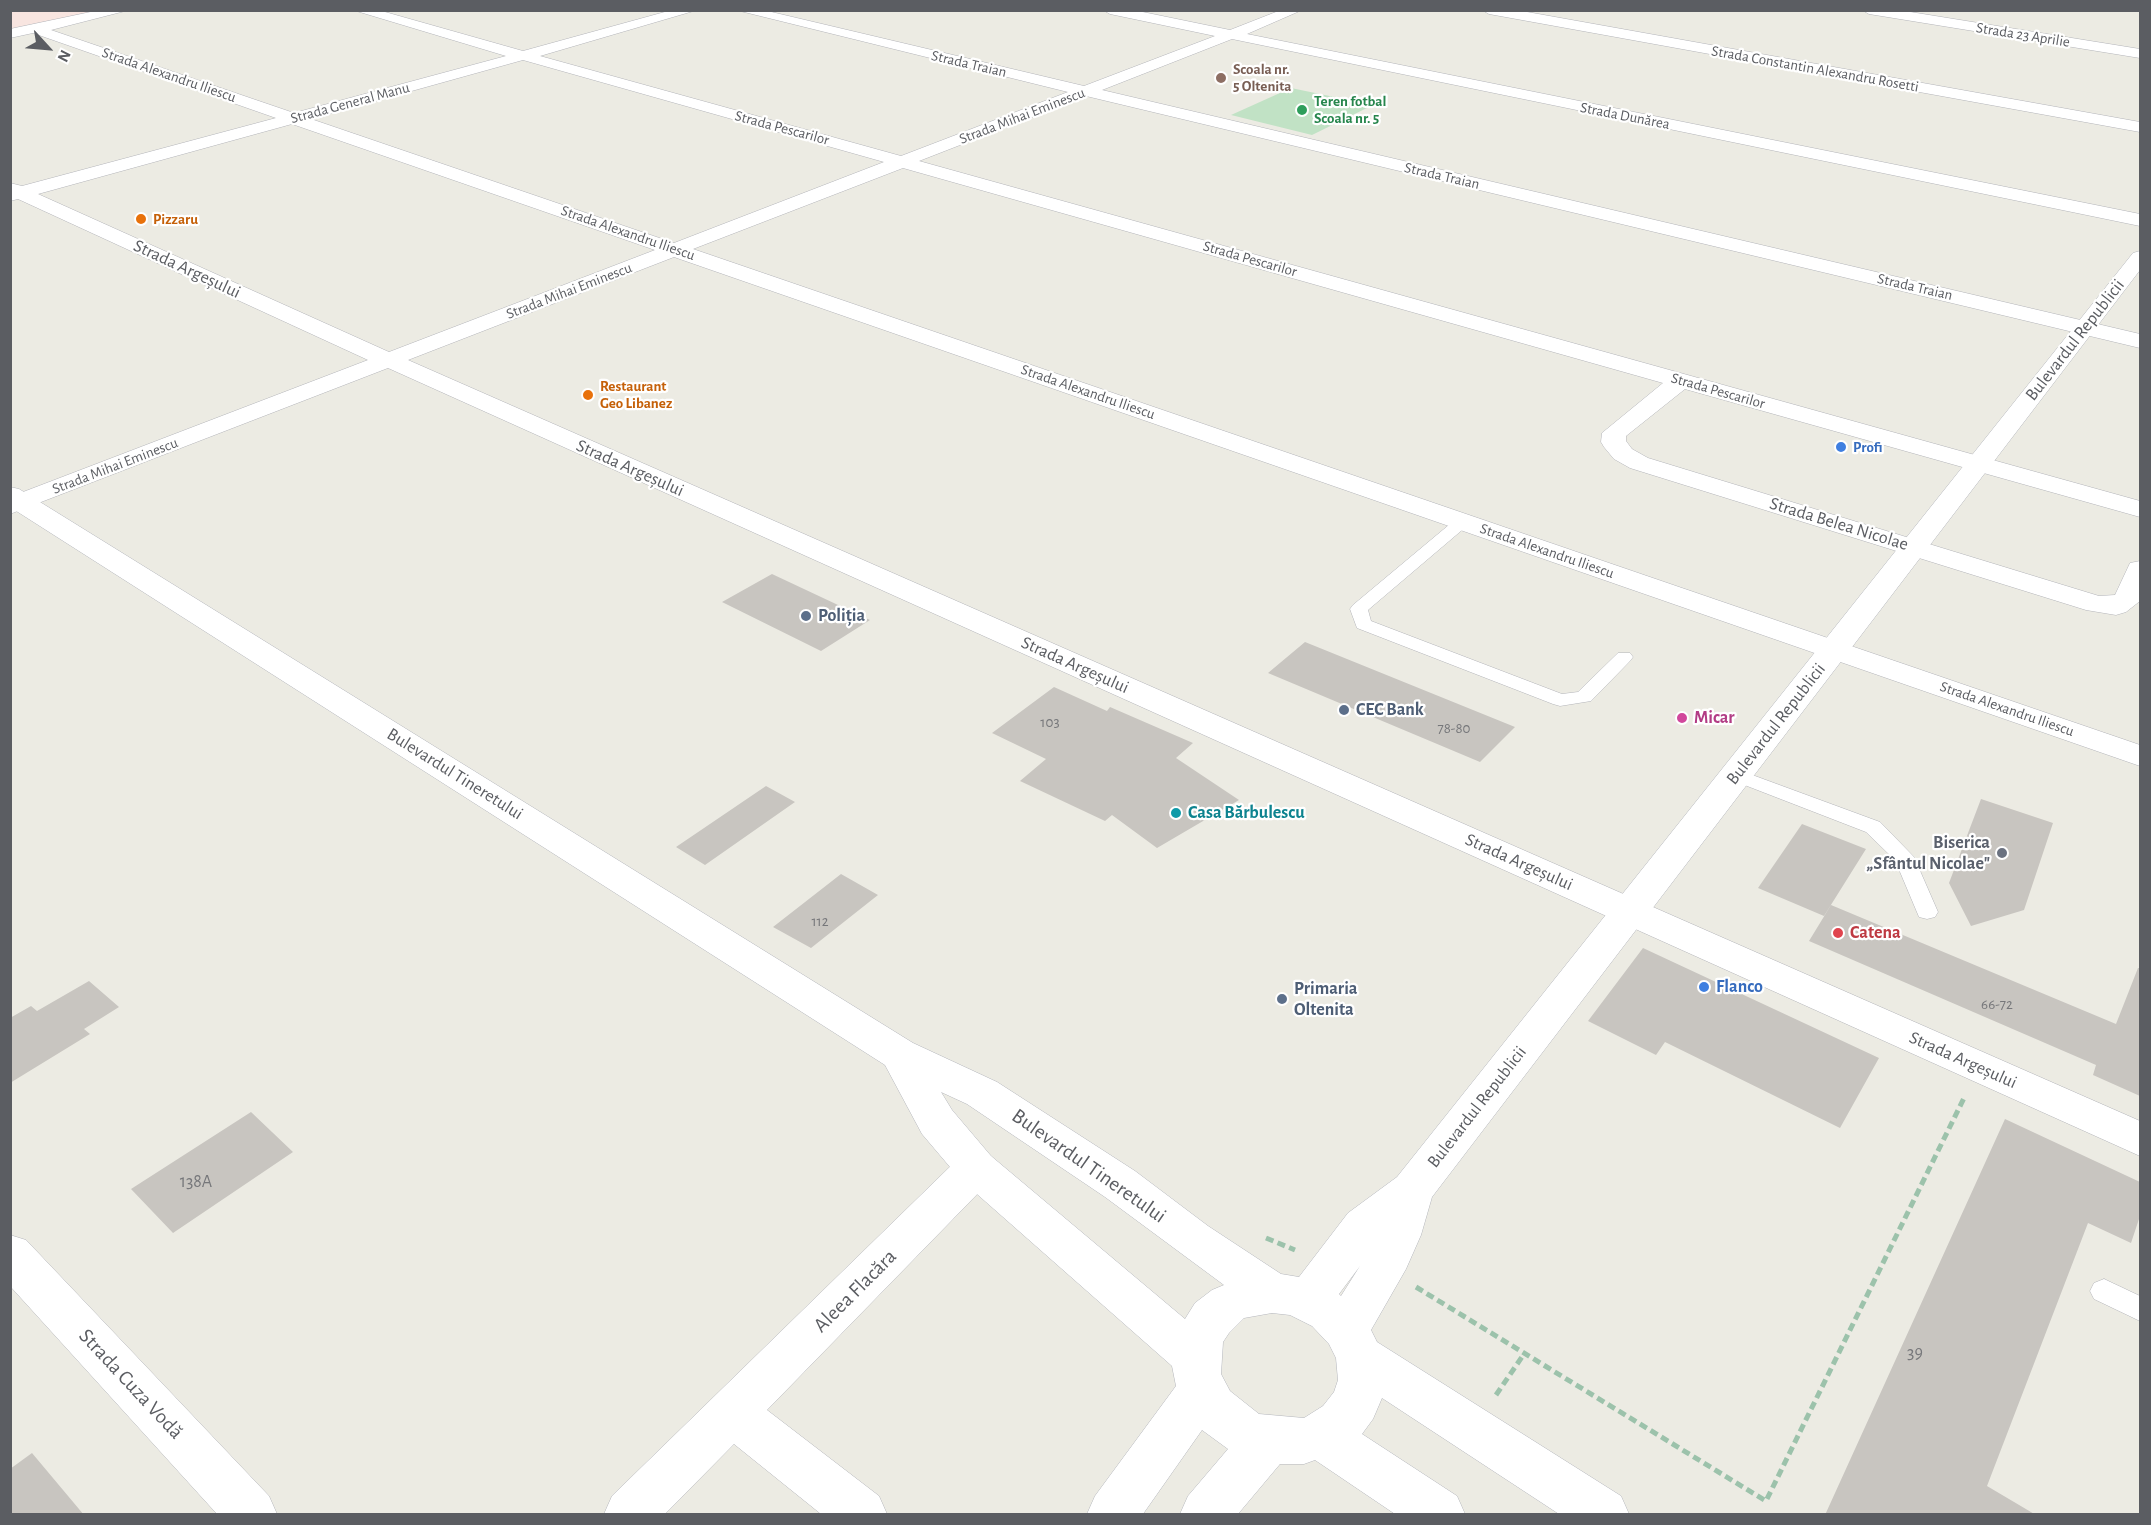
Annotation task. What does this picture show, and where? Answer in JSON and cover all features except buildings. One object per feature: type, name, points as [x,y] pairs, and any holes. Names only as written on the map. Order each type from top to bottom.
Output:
[{"type":"street","points":[[10,34],[122,10]]},
{"type":"street","name":"Strada Pescarilor","points":[[360,10],[1978,464],[2137,504]]},
{"type":"street","name":"Strada General Manu","points":[[14,192],[690,10]]},
{"type":"street","name":"Strada Traian","points":[[743,10],[2140,340]]},
{"type":"street","name":"Strada Dunărea","points":[[1110,10],[2140,220]]},
{"type":"street","name":"Strada Mihai Eminescu","points":[[14,501],[388,360],[1295,10]]},
{"type":"street","name":"Strada Constantin Alexandru Rosetti","points":[[1489,10],[2140,127]]},
{"type":"street","name":"Strada 23 Aprilie","points":[[1869,10],[2140,54]]},
{"type":"street","name":"Strada Alexandru Iliescu","points":[[35,29],[2140,756]]},
{"type":"street","name":"Strada Argeșului","points":[[14,192],[2140,1139]]},
{"type":"street","name":"Bulevardul Republicii","points":[[1290,1296],[1364,1226],[1412,1190],[2140,256]]},
{"type":"street","name":"Strada Belea Nicolae","points":[[1680,381],[1614,433],[1613,442],[1623,454],[1639,463],[2096,604],[2116,606],[2127,600],[2140,569]]},
{"type":"street","name":"Bulevardul Tineretului","points":[[14,501],[899,1054],[982,1093],[1120,1185],[1192,1239],[1290,1296]]},
{"type":"street","name":"Bulevardul Tineretului","points":[[899,1054],[937,1122],[976,1168],[1199,1374]]},
{"type":"street","name":"Aleea Flacăra","points":[[630,1515],[734,1414],[976,1168]]},
{"type":"street","name":"Bulevardul Republicii","points":[[1353,1343],[1399,1235],[1412,1190]]},
{"type":"street","name":"Strada Cuza Vodă","points":[[10,1254],[251,1515]]},
{"type":"street","points":[[1353,1343],[1362,1380],[1356,1403],[1341,1422],[1320,1435],[1304,1441],[1268,1440],[1247,1434],[1228,1422],[1213,1407],[1199,1374],[1200,1336],[1212,1318],[1228,1304],[1249,1296],[1290,1296],[1329,1312],[1353,1343],[1603,1515]]},
{"type":"street","points":[[1113,1515],[1199,1374]]},
{"type":"street","points":[[734,1414],[861,1515]]},
{"type":"street","points":[[1320,1435],[1439,1515]]},
{"type":"street","points":[[1206,1515],[1268,1440]]},
{"type":"lane","points":[[1462,522],[1359,609],[1363,624],[1560,700],[1584,697],[1624,657]]},
{"type":"lane","points":[[1736,775],[1873,827],[1905,858],[1927,912]]},
{"type":"lane","points":[[2104,1291],[2140,1309]]},
{"type":"path","points":[[1405,1280],[1766,1501],[1979,1068]]},
{"type":"path","points":[[1259,1235],[1301,1251]]},
{"type":"shaded area","points":[[11,10],[97,10],[97,11],[11,29]]},
{"type":"green space","name":"Teren fotbal Scoala nr. 5","points":[[1291,88],[1373,105],[1312,135],[1231,115]]},
{"type":"place","name":"Scoala nr. 5 Oltenita","points":[[1221,78]]},
{"type":"place","name":"Teren fotbal Scoala nr. 5","points":[[1302,110]]},
{"type":"place","name":"Pizzaru","points":[[141,219]]},
{"type":"place","name":"Restaurant Geo Libanez","points":[[588,395]]},
{"type":"place","name":"Profi","points":[[1841,447]]},
{"type":"place","name":"Poliția","points":[[806,616]]},
{"type":"place","name":"CEC Bank","points":[[1344,710]]},
{"type":"place","name":"Micar","points":[[1682,718]]},
{"type":"place","name":"Casa Bărbulescu","points":[[1176,813]]},
{"type":"place","name":"Biserica „Sfântul Nicolae\"","points":[[2002,853]]},
{"type":"place","name":"Catena","points":[[1838,933]]},
{"type":"place","name":"Flanco","points":[[1704,987]]},
{"type":"place","name":"Primaria Oltenita","points":[[1282,999]]}]
